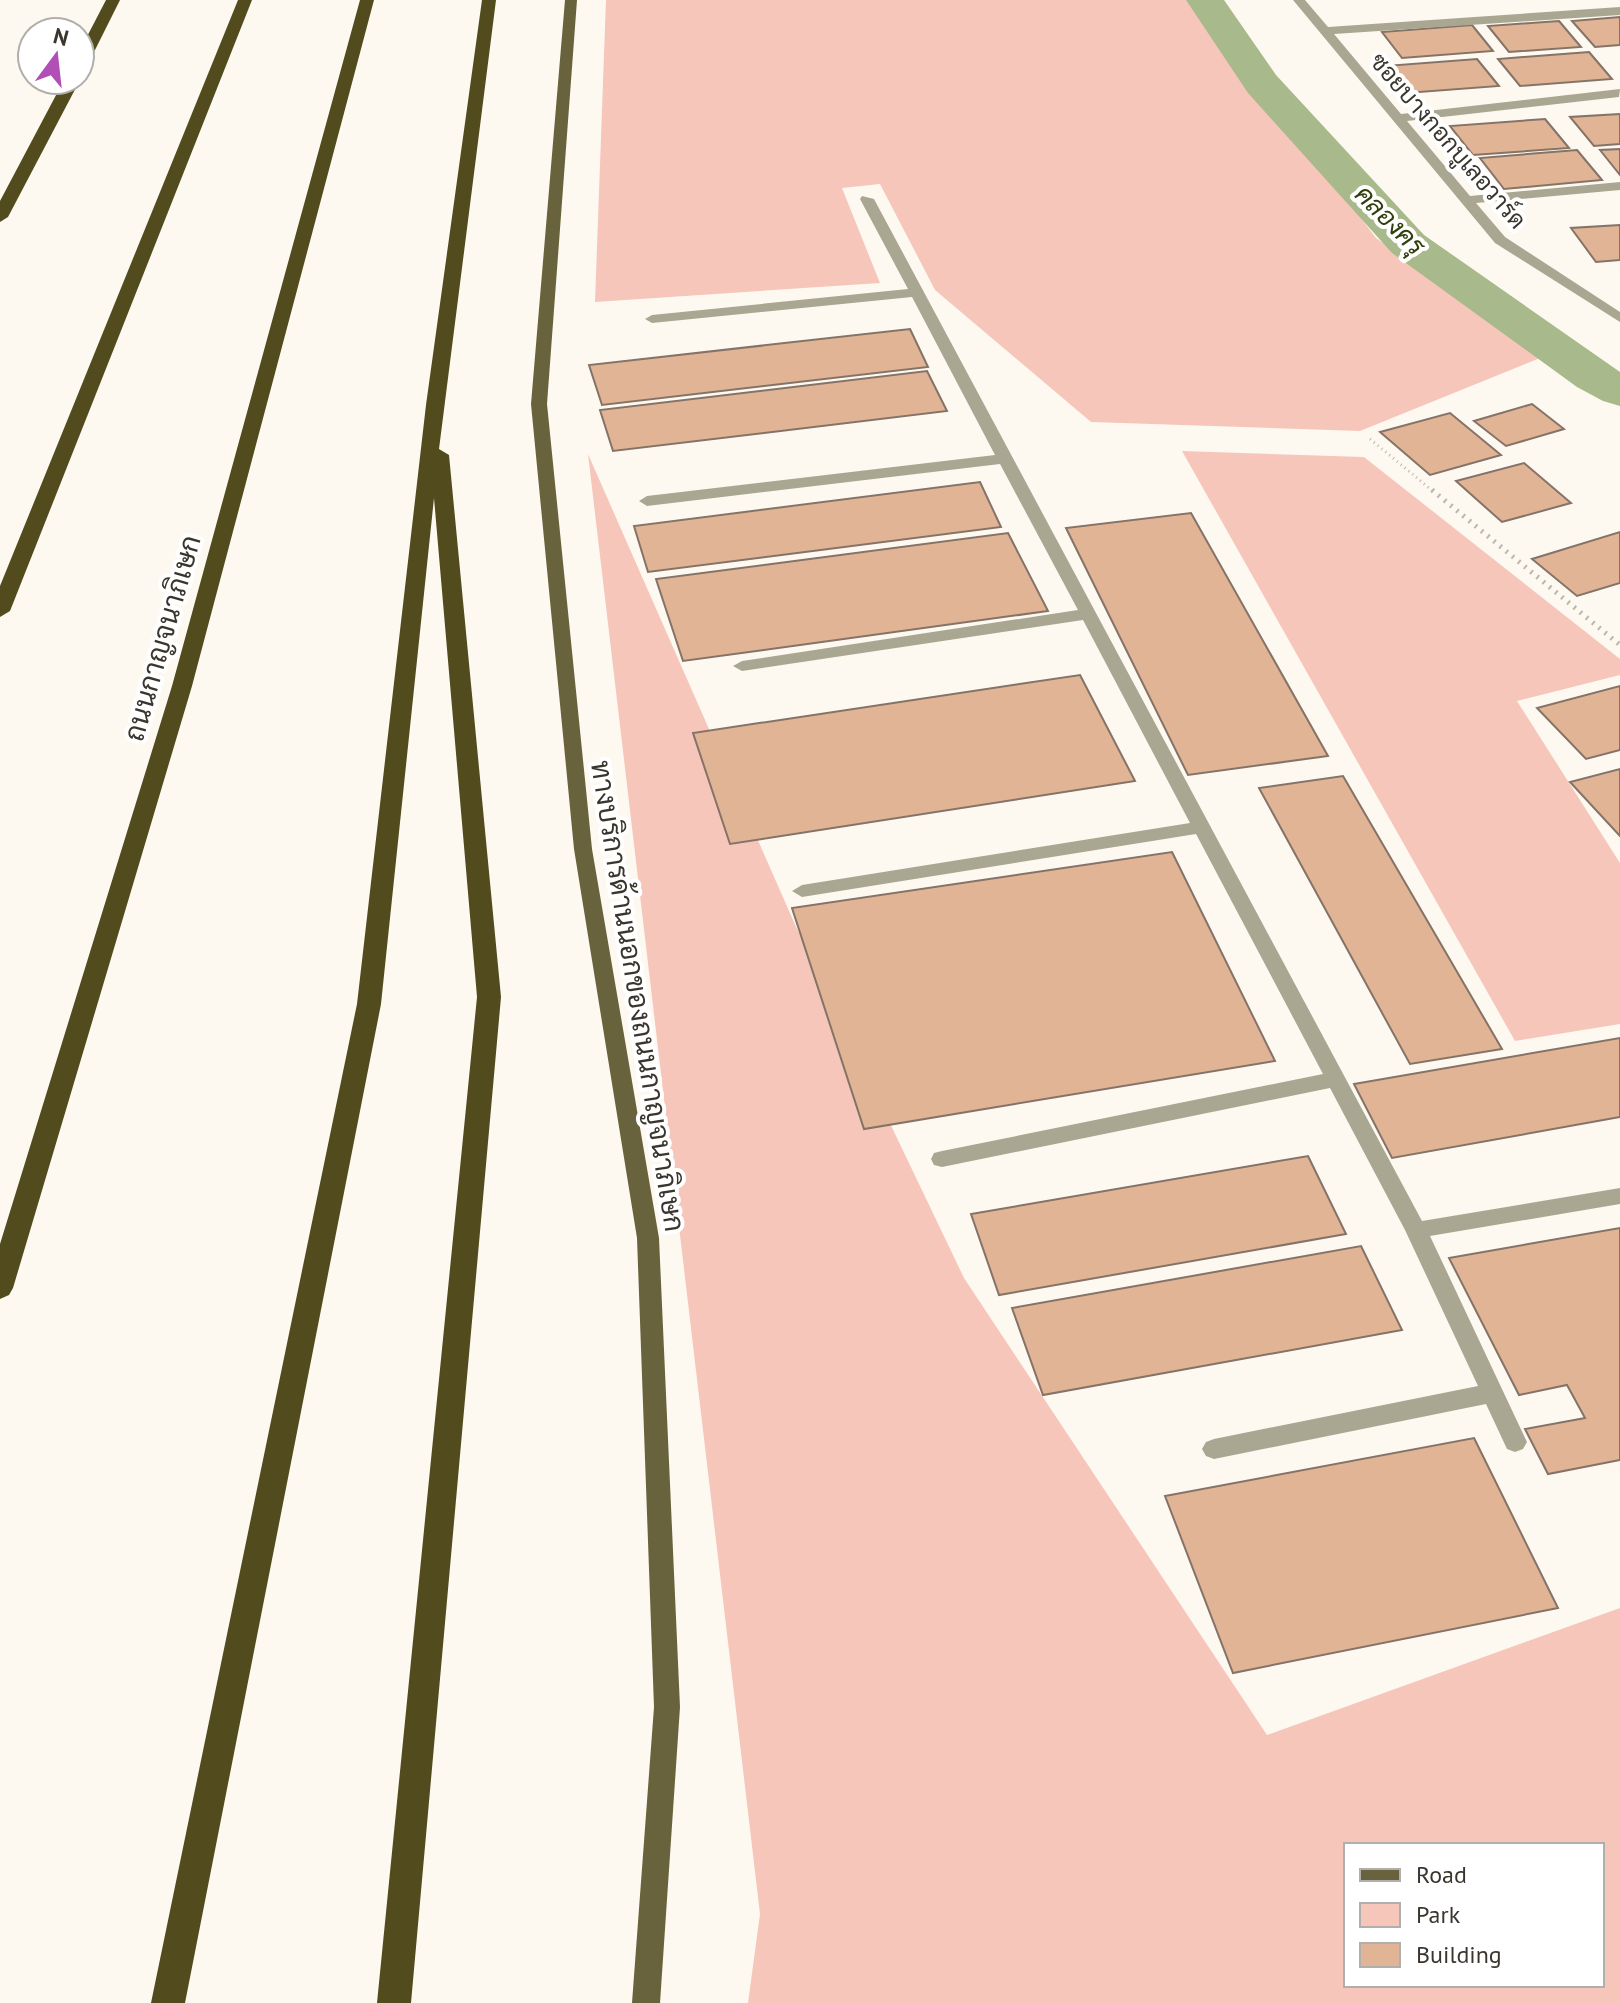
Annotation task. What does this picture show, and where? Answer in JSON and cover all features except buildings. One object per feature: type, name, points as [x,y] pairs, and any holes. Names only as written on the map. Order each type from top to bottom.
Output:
[{"type":"highway","points":[[96,33],[113,0]]},
{"type":"highway","points":[[0,611],[245,0]]},
{"type":"highway","name":"ถนนกาญจนาภิเษก","points":[[0,1288],[182,686],[367,0]]},
{"type":"highway","points":[[168,2003],[369,1004],[435,405],[489,0]]},
{"type":"highway","points":[[0,217],[64,96]]},
{"type":"highway","points":[[394,2003],[489,997],[435,405]]},
{"type":"main road","name":"ทางบริการด้านนอกของถนนกาญจนาภิเษก","points":[[571,0],[539,404],[583,849],[648,1238],[667,1707],[646,2003]]},
{"type":"street","name":"ซอยบางกอกบูเลอวาร์ด","points":[[1299,0],[1500,240],[1620,318]]},
{"type":"street","points":[[1326,31],[1620,11]]},
{"type":"street","points":[[1398,118],[1619,93]]},
{"type":"street","points":[[1466,200],[1620,186]]},
{"type":"street","points":[[867,199],[1416,1230],[1515,1442]]},
{"type":"street","points":[[652,319],[916,292]]},
{"type":"street","points":[[647,501],[1007,458]]},
{"type":"street","points":[[742,666],[1087,614]]},
{"type":"street","points":[[802,891],[1202,827]]},
{"type":"street","points":[[942,1159],[1335,1079]]},
{"type":"street","points":[[1416,1230],[1620,1196]]},
{"type":"street","points":[[1214,1449],[1492,1393]]},
{"type":"path","points":[[1370,439],[1620,645]]},
{"type":"green space","points":[[606,0],[1195,0],[1376,238],[1545,356],[1360,431],[1091,422],[935,290],[880,184],[842,188],[880,283],[595,302]]},
{"type":"green space","points":[[1182,451],[1364,457],[1620,659],[1620,675],[1517,701],[1620,863],[1620,1024],[1515,1041]]},
{"type":"green space","points":[[588,454],[797,929],[964,1278],[1267,1735],[1620,1608],[1620,2003],[748,2003],[760,1914]]},
{"type":"waterway","name":"คลองครุ","points":[[1205,0],[1262,84],[1408,244],[1594,377],[1620,391]]}]
